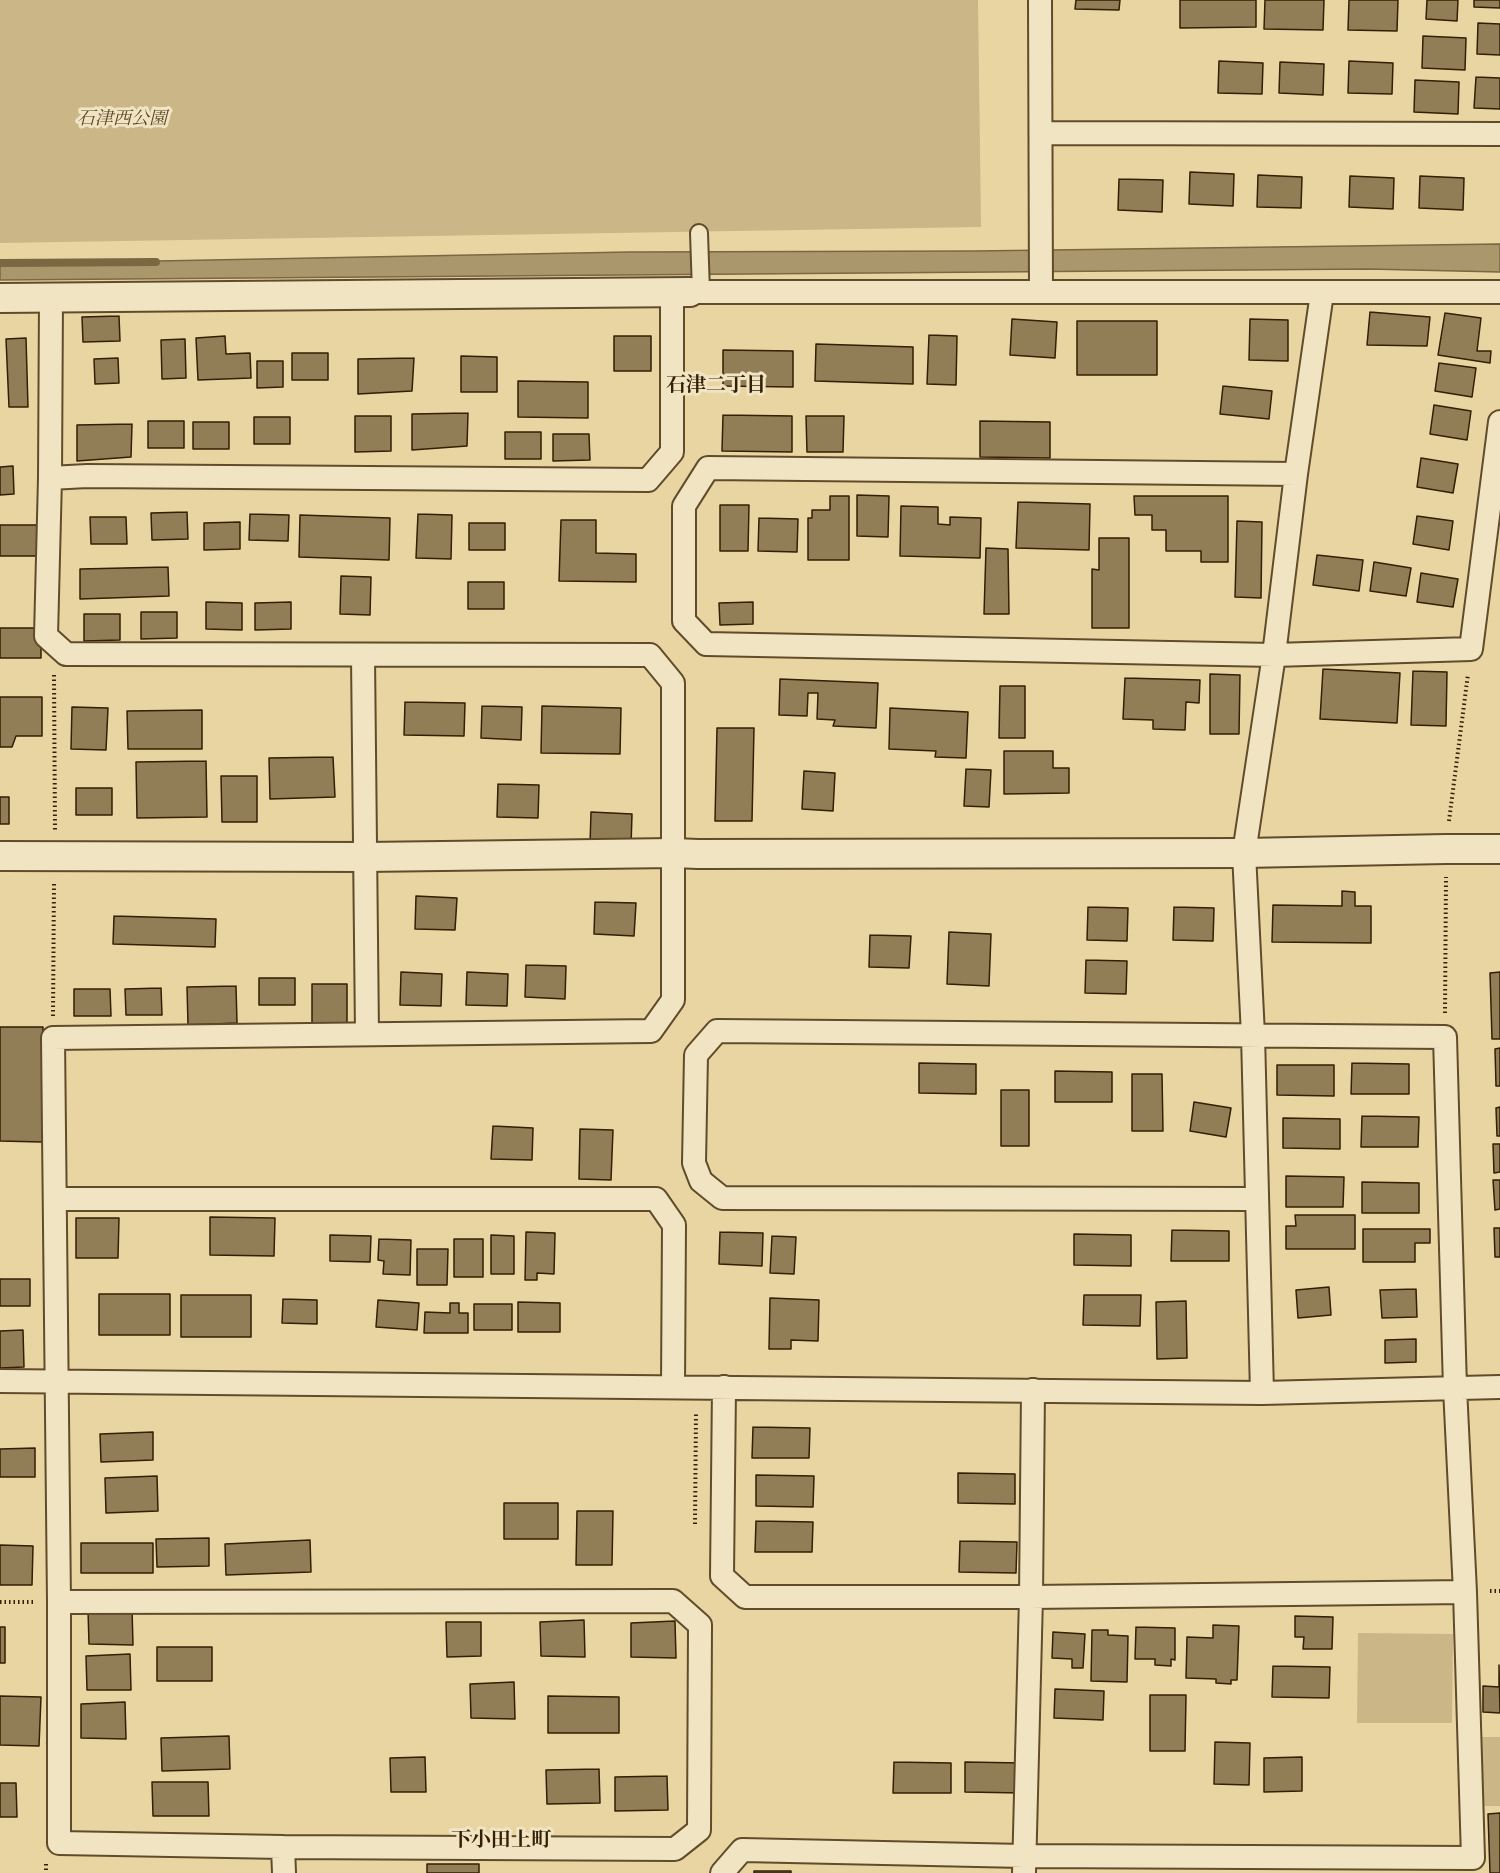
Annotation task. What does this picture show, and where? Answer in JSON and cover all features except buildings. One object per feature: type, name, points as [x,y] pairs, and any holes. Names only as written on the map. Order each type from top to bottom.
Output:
[{"type":"street","points":[[1040,0],[1041,286]]},
{"type":"street","points":[[1041,133],[1500,134]]},
{"type":"street","points":[[50,478],[99,476],[648,480],[672,452],[688,292],[699,233]]},
{"type":"street","points":[[0,298],[688,292],[1041,286],[1322,293],[1500,292]]},
{"type":"street","points":[[1262,1393],[1253,1035],[1244,853],[1274,655],[1296,474],[1322,293]]},
{"type":"street","points":[[51,298],[46,636],[66,654],[650,655],[673,683],[673,1000],[651,1031],[53,1038],[59,1843],[283,1847],[675,1849],[699,1830],[700,1625],[673,1601],[59,1602]]},
{"type":"street","points":[[1296,474],[708,468],[684,506],[684,621],[706,644],[1274,655],[1471,650],[1500,422]]},
{"type":"street","points":[[363,656],[367,1034]]},
{"type":"street","points":[[0,856],[365,857],[673,853],[1244,853],[1500,849]]},
{"type":"street","points":[[722,1873],[742,1850],[1024,1865],[1473,1858],[1465,1592],[1455,1388],[1445,1037],[717,1031],[696,1055],[694,1163],[701,1180],[722,1198],[1257,1199]]},
{"type":"street","points":[[55,1199],[656,1199],[674,1226],[672,1387]]},
{"type":"street","points":[[0,1380],[1262,1393],[1500,1386]]},
{"type":"street","points":[[724,1387],[722,1576],[745,1598],[1465,1592]]},
{"type":"street","points":[[1024,1865],[1031,1597],[1033,1390]]},
{"type":"street","points":[[283,1847],[284,1873]]},
{"type":"path","points":[[1445,1037],[1446,849],[1471,650]]},
{"type":"path","points":[[0,1602],[59,1602]]},
{"type":"green space","name":"石津西公園","points":[[0,0],[978,0],[981,227],[0,243]]},
{"type":"green space","points":[[1358,1633],[1453,1634],[1452,1723],[1357,1723]]},
{"type":"green space","points":[[1479,1737],[1500,1737],[1500,1806],[1480,1806]]},
{"type":"shaded area","points":[[1500,244],[1500,272],[1368,269],[0,280],[0,264],[629,252],[975,251]]},
{"type":"waterway","points":[[0,263],[156,262]]},
{"type":"district","name":"石津二丁目","points":[[716,387]]},
{"type":"district","name":"下小田上町","points":[[501,1842]]}]
